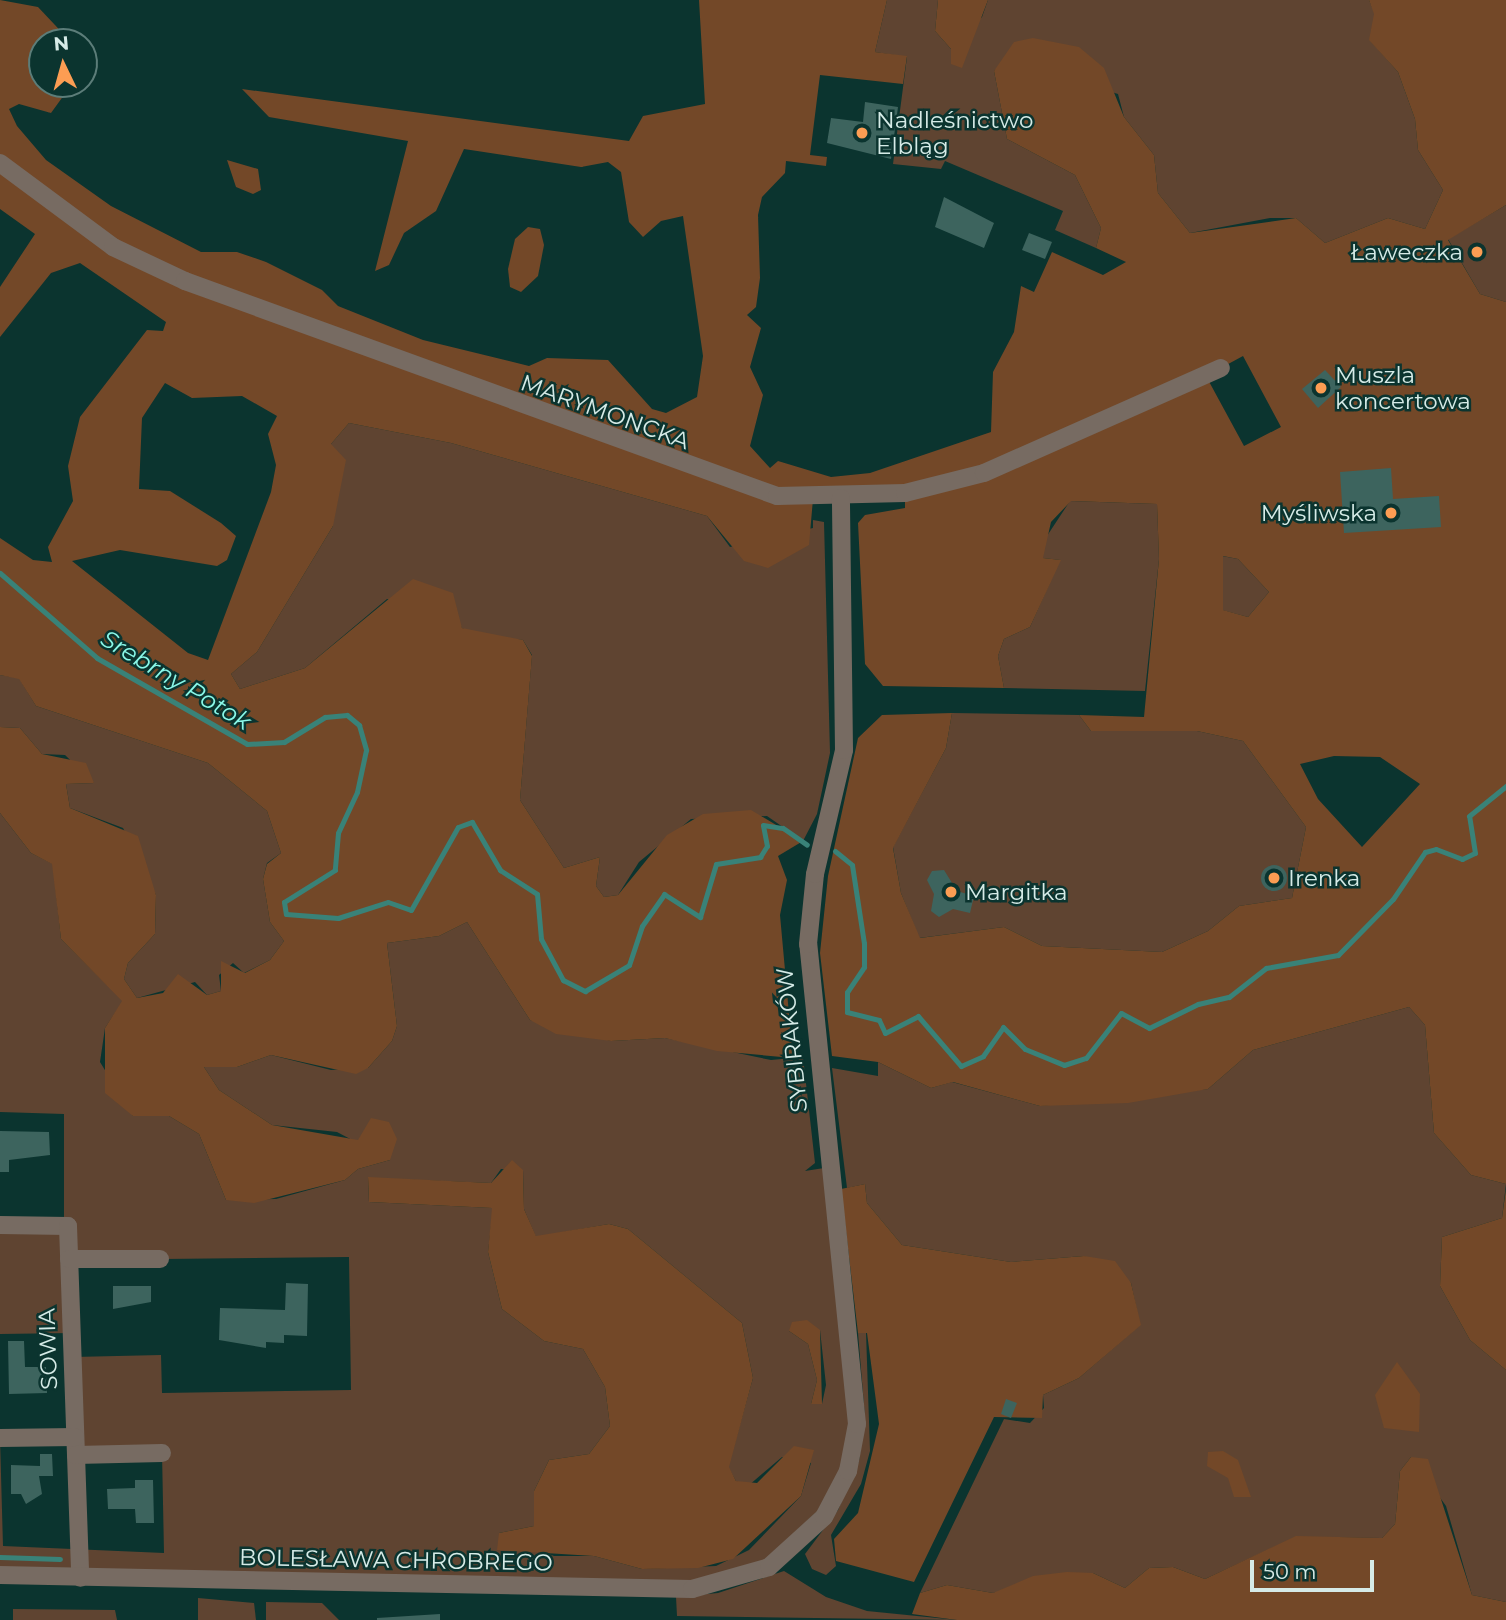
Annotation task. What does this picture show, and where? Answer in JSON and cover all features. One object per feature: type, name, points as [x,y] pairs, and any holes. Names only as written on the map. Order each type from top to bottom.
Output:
[{"type":"street","name":"MARYMONCKA","points":[[0,163],[113,247],[185,281],[735,485],[776,496],[841,498],[905,493],[984,473],[1221,368]]},
{"type":"street","name":"SYBIRAKÓW","points":[[785,1557],[837,1495],[857,1424],[808,944],[815,874],[844,750],[841,498]]},
{"type":"street","name":"SOWIA","points":[[0,1225],[68,1226],[80,1578]]},
{"type":"street","points":[[69,1259],[160,1259]]},
{"type":"street","points":[[0,1438],[162,1453]]},
{"type":"street","name":"BOLESŁAWA CHROBREGO","points":[[0,1575],[674,1590],[733,1581],[785,1557]]},
{"type":"shaded area","points":[[0,0],[38,7],[58,28],[28,28],[28,98],[62,98],[51,113],[19,104],[9,109],[17,126],[46,160],[111,206],[201,252],[237,252],[266,262],[322,290],[338,306],[423,340],[529,366],[547,358],[608,360],[652,409],[666,413],[697,397],[703,356],[683,216],[661,221],[643,237],[629,222],[621,172],[608,162],[581,167],[464,149],[436,211],[404,233],[389,265],[375,271],[408,141],[269,117],[242,89],[629,141],[643,116],[705,104],[699,0],[887,0],[875,52],[907,56],[903,84],[820,75],[810,155],[827,157],[826,166],[786,161],[785,173],[762,197],[758,215],[760,278],[756,307],[747,315],[761,328],[750,367],[763,395],[750,446],[770,468],[778,461],[831,477],[870,473],[991,432],[993,372],[1014,332],[1021,286],[1034,292],[1052,252],[1103,275],[1126,262],[1096,248],[1101,228],[1075,175],[1007,139],[994,71],[1014,42],[1033,38],[1079,47],[1104,68],[1124,117],[1154,155],[1158,193],[1190,233],[1296,218],[1325,243],[1388,218],[1425,229],[1443,190],[1418,150],[1415,119],[1398,72],[1369,40],[1374,14],[1369,0],[1506,0],[1506,205],[1448,240],[1480,294],[1506,302],[1506,1184],[1471,1175],[1434,1133],[1425,1025],[1409,1007],[1253,1050],[1208,1089],[1128,1103],[1040,1106],[953,1082],[931,1088],[878,1062],[832,1056],[820,953],[828,876],[858,738],[882,715],[952,713],[946,748],[893,848],[901,893],[920,938],[1004,927],[1042,946],[1162,952],[1208,931],[1239,906],[1292,898],[1306,827],[1243,741],[1197,731],[1091,731],[1079,715],[1144,717],[1159,559],[1157,504],[1071,501],[1051,522],[1043,558],[1061,560],[1030,627],[1004,639],[998,656],[1004,688],[883,686],[865,664],[858,523],[865,515],[905,508],[905,493],[813,499],[809,545],[768,568],[744,561],[707,516],[451,443],[349,423],[331,444],[346,460],[333,526],[257,652],[231,674],[240,689],[305,668],[413,579],[453,593],[462,628],[523,640],[532,656],[520,800],[564,868],[600,857],[596,886],[604,897],[618,895],[667,835],[703,814],[751,810],[803,841],[778,856],[787,880],[780,915],[793,1058],[717,1051],[665,1038],[611,1041],[556,1034],[530,1020],[467,922],[439,936],[387,943],[397,1026],[392,1041],[368,1068],[356,1074],[271,1055],[237,1067],[204,1067],[219,1090],[272,1125],[358,1140],[371,1118],[389,1122],[397,1139],[390,1160],[358,1169],[345,1180],[254,1203],[226,1200],[199,1134],[169,1116],[133,1116],[105,1093],[105,1028],[122,1001],[61,939],[52,864],[31,853],[0,813],[0,727],[20,728],[42,754],[86,763],[94,783],[66,784],[70,808],[138,836],[156,895],[155,934],[128,963],[124,979],[137,998],[163,993],[178,974],[207,995],[221,991],[221,961],[245,973],[270,960],[284,941],[270,922],[263,879],[267,864],[281,853],[267,811],[208,763],[36,706],[19,679],[0,675],[0,538],[33,560],[52,562],[48,547],[73,501],[68,466],[80,417],[147,330],[163,331],[166,322],[80,263],[51,273],[0,337],[0,287],[35,234],[0,209]],"holes":[[[1243,356],[1281,427],[1244,446],[1206,376]],[[165,383],[192,398],[242,396],[277,416],[268,434],[276,465],[271,492],[208,660],[188,653],[72,561],[120,550],[217,566],[227,560],[236,536],[221,523],[170,491],[139,489],[142,418]],[[1223,556],[1238,559],[1269,592],[1248,617],[1223,610]],[[1334,756],[1380,757],[1420,784],[1362,847],[1318,799],[1300,764]]]},
{"type":"shaded area","points":[[887,0],[938,0],[935,31],[951,49],[982,17],[988,0],[1369,0],[1375,14],[1370,40],[1398,72],[1415,119],[1418,150],[1443,190],[1425,229],[1388,218],[1325,243],[1296,218],[1270,218],[1190,233],[1158,193],[1154,155],[1124,117],[1118,94],[1007,60],[994,71],[1007,139],[1075,175],[1101,228],[1096,248],[1055,230],[1063,211],[945,161],[941,169],[893,164],[907,57],[875,52]]},
{"type":"shaded area","points":[[938,0],[988,0],[962,68],[951,64],[951,49],[935,31]]},
{"type":"shaded area","points":[[227,160],[258,169],[261,190],[253,194],[236,187]]},
{"type":"shaded area","points":[[1506,205],[1506,302],[1480,294],[1448,239]]},
{"type":"shaded area","points":[[528,227],[540,229],[544,245],[538,276],[521,292],[510,287],[508,269],[515,239]]},
{"type":"shaded area","points":[[349,423],[451,443],[707,516],[730,547],[813,528],[813,520],[824,522],[830,753],[817,814],[803,841],[767,816],[691,819],[639,862],[618,895],[604,897],[596,886],[600,857],[564,868],[520,800],[532,655],[523,640],[481,636],[462,628],[456,616],[387,599],[305,668],[240,689],[231,674],[257,652],[333,526],[331,444]]},
{"type":"shaded area","points":[[1070,501],[1157,504],[1159,559],[1145,691],[1004,688],[998,656],[1004,639],[1030,627],[1060,560],[1043,558],[1043,542]]},
{"type":"shaded area","points":[[1222,556],[1238,559],[1269,592],[1248,617],[1222,610]]},
{"type":"shaded area","points":[[0,675],[19,678],[36,706],[208,763],[267,811],[281,853],[267,863],[263,879],[270,922],[284,941],[270,960],[244,973],[233,963],[219,975],[221,991],[207,995],[195,982],[137,998],[124,979],[128,963],[155,934],[156,895],[123,828],[70,808],[66,784],[94,783],[65,755],[42,754],[20,728],[0,727]]},
{"type":"shaded area","points":[[952,713],[1079,715],[1091,731],[1197,731],[1243,741],[1306,827],[1292,898],[1239,906],[1208,931],[1162,952],[1042,946],[1004,927],[919,938],[901,893],[893,847],[946,748]]},
{"type":"shaded area","points":[[0,813],[31,853],[53,864],[61,939],[123,1001],[105,1028],[100,1062],[133,1116],[169,1116],[199,1134],[226,1200],[276,1199],[345,1180],[358,1169],[390,1160],[337,1132],[272,1125],[219,1090],[204,1067],[237,1067],[271,1055],[331,1070],[368,1068],[392,1041],[397,1026],[387,943],[439,936],[467,922],[530,1020],[611,1041],[665,1038],[771,1060],[803,1057],[815,1163],[805,1171],[824,1168],[849,1427],[841,1467],[822,1507],[765,1560],[689,1582],[0,1568],[0,1438],[3,1546],[164,1553],[162,1453],[76,1455],[73,1357],[161,1355],[162,1393],[351,1390],[349,1257],[70,1260],[72,1333],[0,1334],[0,1225],[64,1218],[64,1114],[0,1112]],"holes":[[[501,1169],[523,1170],[524,1209],[536,1237],[609,1224],[628,1229],[742,1323],[753,1378],[728,1467],[736,1481],[748,1486],[782,1457],[811,1463],[801,1496],[749,1550],[716,1566],[642,1569],[594,1556],[554,1556],[499,1533],[534,1526],[534,1491],[549,1460],[589,1454],[610,1426],[605,1387],[583,1349],[544,1341],[502,1309],[488,1252],[493,1208],[369,1202],[368,1178],[491,1183]],[[820,1330],[826,1385],[822,1404],[811,1404],[817,1380],[808,1344],[789,1331]]]},
{"type":"shaded area","points":[[1409,1007],[1425,1025],[1434,1133],[1471,1175],[1506,1184],[1502,1218],[1442,1237],[1440,1286],[1470,1340],[1506,1370],[1506,1602],[1472,1595],[1446,1506],[1411,1457],[1400,1471],[1395,1524],[1382,1538],[1296,1537],[1205,1579],[1173,1567],[1149,1568],[1125,1588],[1093,1573],[993,1593],[947,1585],[920,1593],[1004,1419],[1030,1423],[1044,1408],[1043,1395],[1079,1378],[1140,1325],[1131,1283],[1084,1256],[1011,1262],[902,1245],[867,1203],[865,1184],[847,1188],[832,1068],[878,1076],[878,1062],[931,1088],[952,1082],[1040,1106],[1208,1089],[1253,1050]]},
{"type":"shaded area","points":[[512,1160],[523,1170],[524,1209],[536,1236],[609,1224],[628,1229],[742,1323],[753,1378],[729,1467],[736,1481],[757,1483],[794,1446],[814,1450],[801,1496],[733,1559],[698,1568],[642,1569],[594,1556],[497,1550],[499,1533],[534,1526],[534,1491],[549,1460],[589,1454],[610,1426],[605,1387],[583,1349],[544,1341],[502,1309],[488,1252],[492,1208],[369,1202],[368,1177],[491,1183]]},
{"type":"shaded area","points":[[865,1184],[867,1203],[902,1245],[1011,1262],[1084,1256],[1115,1261],[1131,1283],[1141,1325],[1079,1378],[1043,1395],[1042,1418],[994,1417],[914,1582],[836,1561],[834,1539],[858,1513],[879,1424],[867,1333],[858,1333],[841,1189]]},
{"type":"shaded area","points":[[1506,1189],[1506,1370],[1470,1340],[1440,1286],[1442,1237],[1502,1218]]},
{"type":"shaded area","points":[[807,1320],[820,1330],[822,1404],[811,1404],[817,1380],[808,1344],[789,1331],[792,1322]]},
{"type":"shaded area","points":[[866,1332],[870,1451],[861,1484],[831,1535],[836,1566],[826,1575],[812,1569],[805,1554],[838,1510],[859,1461],[865,1417],[858,1333]]},
{"type":"shaded area","points":[[1397,1362],[1420,1394],[1419,1432],[1384,1428],[1375,1395]]},
{"type":"shaded area","points":[[1223,1451],[1238,1460],[1251,1497],[1234,1497],[1228,1478],[1207,1466],[1208,1452]]},
{"type":"shaded area","points":[[1411,1457],[1428,1459],[1472,1595],[1506,1602],[1506,1620],[957,1620],[912,1614],[920,1593],[947,1585],[993,1593],[1033,1576],[1067,1572],[1093,1573],[1125,1588],[1149,1568],[1173,1567],[1205,1579],[1296,1536],[1382,1538],[1395,1524],[1400,1471]]},
{"type":"shaded area","points":[[784,1571],[826,1597],[867,1611],[957,1620],[677,1616],[676,1597],[718,1593]]},
{"type":"shaded area","points":[[198,1598],[254,1603],[256,1620],[198,1620]]},
{"type":"shaded area","points":[[266,1602],[322,1603],[339,1620],[266,1620]]},
{"type":"shaded area","points":[[13,1609],[115,1610],[117,1620],[13,1620]]},
{"type":"building","name":"Nadleśnictwo Elbląg","points":[[865,102],[898,107],[891,159],[827,143],[831,118],[863,122]]},
{"type":"building","points":[[944,197],[994,223],[984,248],[935,227]]},
{"type":"building","points":[[1029,233],[1052,242],[1045,259],[1022,250]]},
{"type":"building","name":"Muszla koncertowa","points":[[1325,370],[1341,387],[1318,408],[1302,389]]},
{"type":"building","name":"Myśliwska","points":[[1391,468],[1393,499],[1439,496],[1441,527],[1344,533],[1340,472]]},
{"type":"building","name":"Irenka","points":[[1274,865],[1283,869],[1287,878],[1283,887],[1274,891],[1265,887],[1261,878],[1265,869]]},
{"type":"building","name":"Margitka","points":[[944,870],[957,891],[974,896],[970,913],[953,909],[939,917],[931,911],[934,894],[927,880],[932,871]]},
{"type":"building","points":[[0,1131],[49,1132],[50,1155],[9,1160],[9,1172],[0,1172]]},
{"type":"building","points":[[286,1283],[308,1284],[307,1336],[284,1335],[284,1343],[266,1342],[266,1348],[219,1340],[220,1308],[285,1310]]},
{"type":"building","points":[[113,1286],[151,1286],[151,1302],[113,1309]]},
{"type":"building","points":[[8,1341],[24,1341],[25,1367],[46,1367],[47,1393],[9,1394]]},
{"type":"building","points":[[1006,1399],[1017,1403],[1011,1418],[1001,1414]]},
{"type":"building","points":[[40,1454],[52,1454],[53,1476],[39,1476],[42,1494],[26,1504],[21,1494],[11,1494],[11,1465],[40,1466]]},
{"type":"building","points":[[135,1480],[153,1480],[154,1523],[136,1523],[135,1509],[108,1509],[107,1489],[135,1488]]},
{"type":"building","points":[[440,1614],[440,1620],[377,1620],[377,1618]]},
{"type":"waterway","name":"Srebrny Potok","points":[[0,573],[97,658],[247,744],[284,742],[325,717],[347,715],[359,725],[366,750],[357,792],[338,833],[335,870],[284,902],[286,914],[338,918],[388,902],[411,910],[458,827],[472,822],[500,870],[537,894],[541,939],[563,980],[585,991],[629,965],[642,926],[664,894],[700,917],[716,864],[760,857],[767,846],[763,825],[783,828],[807,845]]},
{"type":"waterway","name":"Srebrny Potok","points":[[835,851],[852,865],[864,943],[864,967],[847,992],[847,1012],[879,1020],[885,1033],[918,1016],[961,1066],[983,1056],[1003,1027],[1025,1049],[1064,1065],[1086,1058],[1121,1013],[1149,1028],[1198,1004],[1229,997],[1266,968],[1338,955],[1393,899],[1425,852],[1436,849],[1462,859],[1475,853],[1469,816],[1506,786]]},
{"type":"waterway","points":[[0,1557],[60,1559]]},
{"type":"place","name":"Nadleśnictwo Elbląg","points":[[862,133]]},
{"type":"place","name":"Ławeczka","points":[[1477,252]]},
{"type":"place","name":"Muszla koncertowa","points":[[1321,388]]},
{"type":"place","name":"Myśliwska","points":[[1391,513]]},
{"type":"place","name":"Irenka","points":[[1274,878]]},
{"type":"place","name":"Margitka","points":[[951,892]]}]
